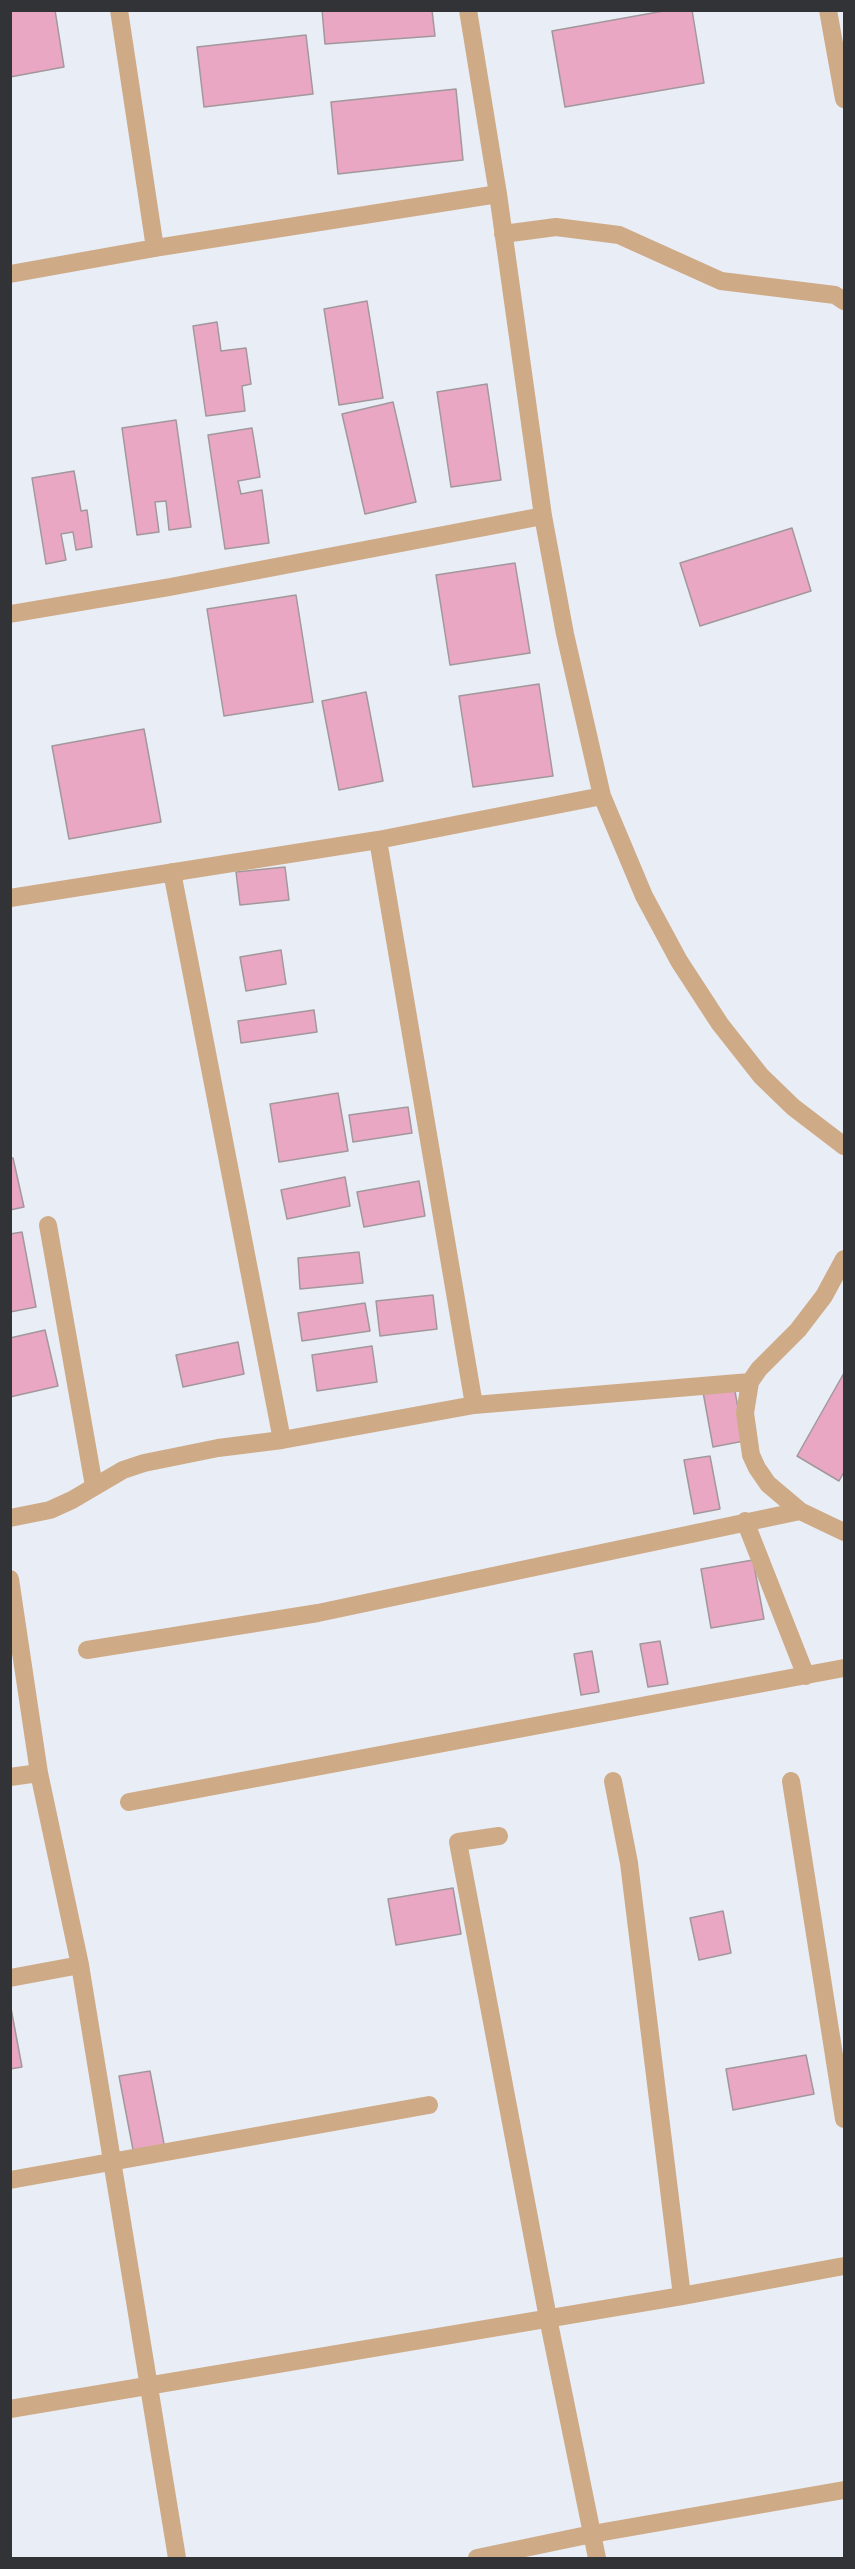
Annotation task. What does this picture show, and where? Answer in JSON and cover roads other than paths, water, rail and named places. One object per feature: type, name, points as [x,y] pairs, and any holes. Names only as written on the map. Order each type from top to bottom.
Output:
[{"type":"street","points":[[119,10],[155,248]]},
{"type":"street","points":[[468,10],[498,194],[543,516],[565,634],[602,796],[644,896],[679,961],[720,1024],[761,1077],[793,1107],[844,1146]]},
{"type":"street","points":[[828,10],[840,54],[844,99]]},
{"type":"street","points":[[10,274],[155,248],[498,194]]},
{"type":"street","points":[[503,234],[556,226],[619,235],[721,281],[835,295],[844,301]]},
{"type":"street","points":[[10,614],[170,588],[543,516]]},
{"type":"street","points":[[10,898],[378,840],[602,796]]},
{"type":"street","points":[[378,840],[474,1406]]},
{"type":"street","points":[[172,872],[282,1440]]},
{"type":"street","points":[[48,1225],[94,1486]]},
{"type":"street","points":[[844,1259],[824,1296],[798,1330],[759,1369],[750,1382],[745,1413],[748,1441],[756,1468],[773,1490],[800,1511],[844,1532]]},
{"type":"street","points":[[10,1518],[50,1510],[123,1470],[144,1463],[218,1448],[282,1440],[474,1406],[750,1382]]},
{"type":"street","points":[[87,1650],[318,1613],[800,1511]]},
{"type":"street","points":[[745,1521],[806,1676]]},
{"type":"street","points":[[10,1579],[39,1773],[80,1965],[177,2559]]},
{"type":"street","points":[[129,1802],[844,1668]]},
{"type":"street","points":[[10,1777],[39,1773]]},
{"type":"street","points":[[613,1781],[629,1863],[682,2296]]},
{"type":"street","points":[[791,1781],[844,2120]]},
{"type":"street","points":[[499,1836],[458,1842],[548,2318],[597,2559]]},
{"type":"street","points":[[10,1978],[80,1965]]},
{"type":"street","points":[[10,2180],[429,2105]]},
{"type":"street","points":[[10,2409],[682,2296],[844,2266]]},
{"type":"street","points":[[477,2559],[592,2534],[844,2490]]}]
